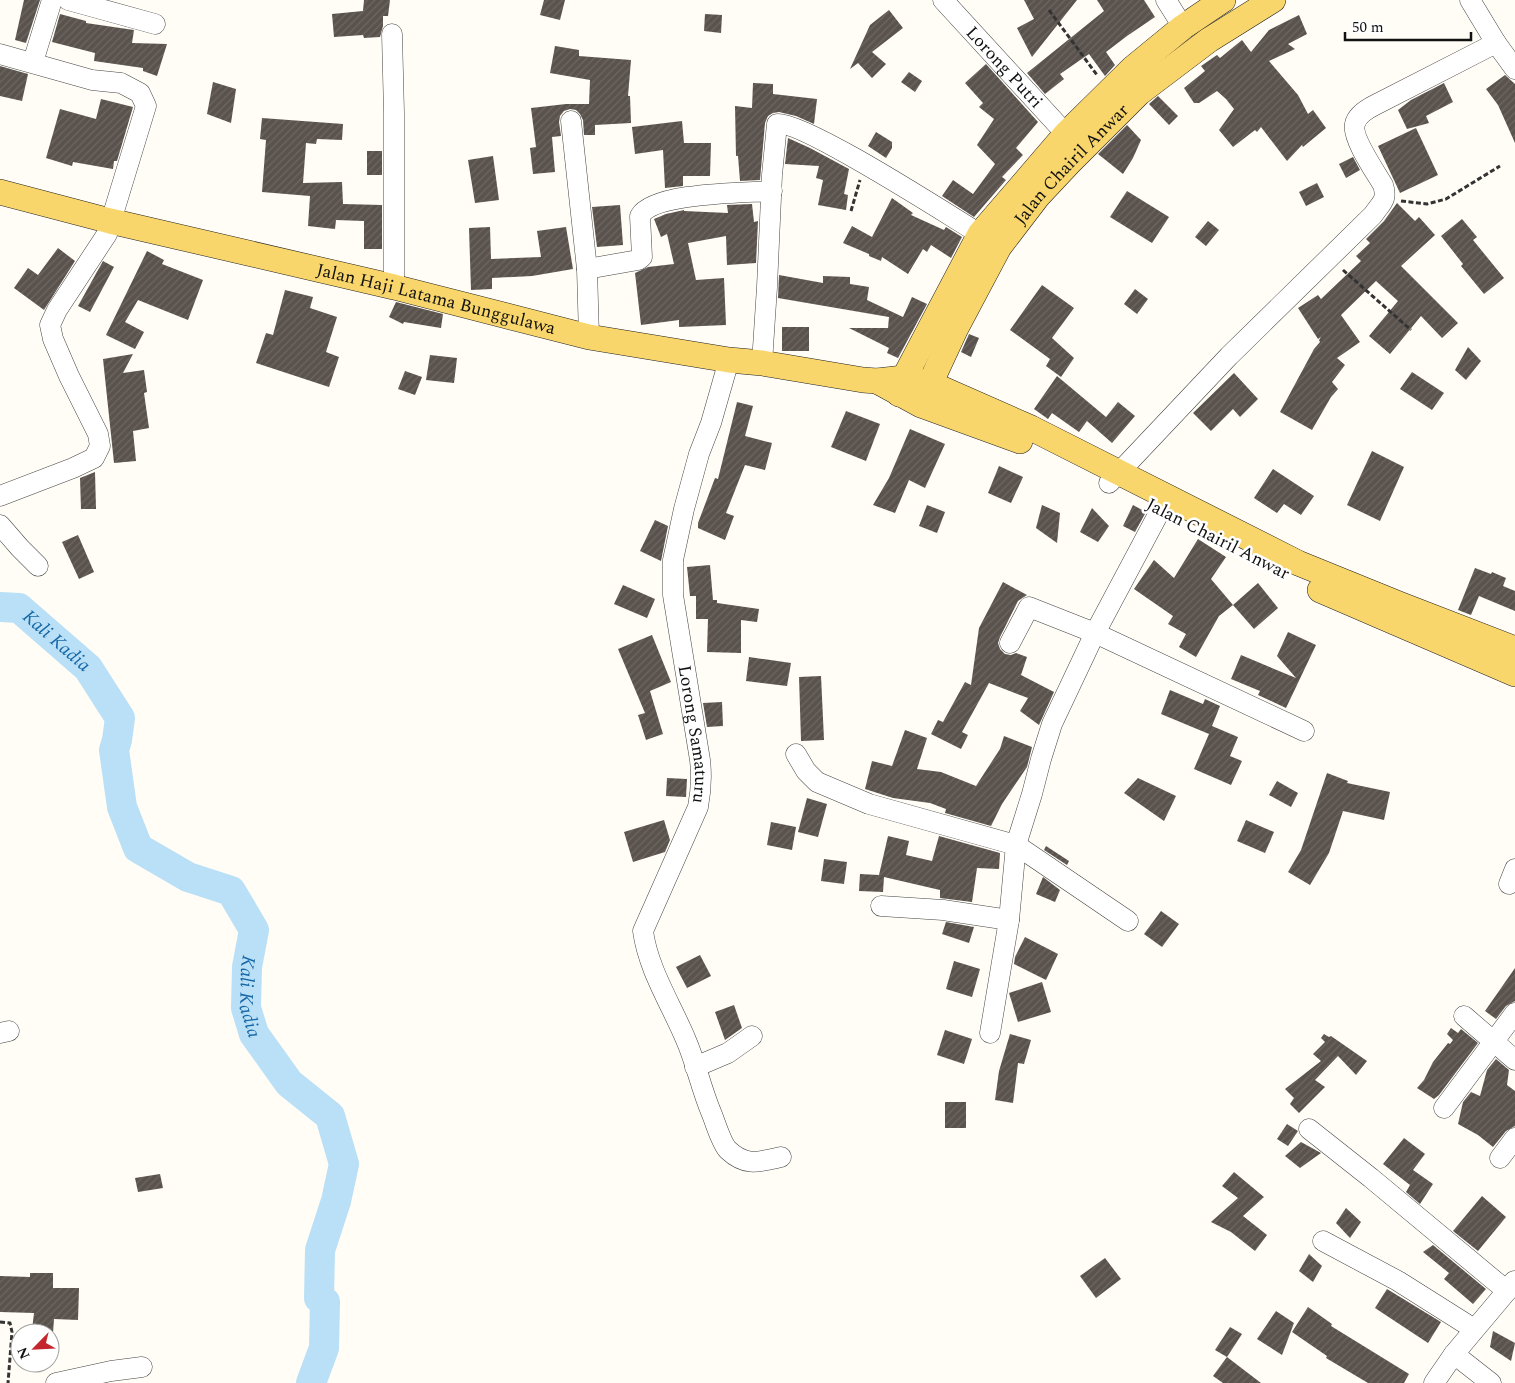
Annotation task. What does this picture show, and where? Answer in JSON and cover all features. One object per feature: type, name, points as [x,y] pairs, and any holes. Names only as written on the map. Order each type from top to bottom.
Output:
[{"type":"main road","name":"Jalan Chairil Anwar","points":[[914,390],[980,234],[1066,134],[1133,68],[1183,27],[1223,0]]},
{"type":"main road","name":"Jalan Chairil Anwar","points":[[914,390],[955,330],[999,247],[1038,196],[1139,92],[1208,40],[1273,0]]},
{"type":"main road","name":"Jalan Haji Latama Bunggulawa","points":[[0,192],[394,287],[589,337],[729,360],[762,363],[877,381],[914,390]]},
{"type":"main road","name":"Jalan Chairil Anwar","points":[[914,390],[1031,428],[1114,478],[1160,509],[1284,574],[1515,674]]},
{"type":"main road","name":"Jalan Chairil Anwar","points":[[1114,478],[1298,563],[1515,648]]},
{"type":"street","points":[[33,62],[52,0]]},
{"type":"street","points":[[68,0],[155,24]]},
{"type":"street","name":"Lorong Putri","points":[[943,0],[1066,134]]},
{"type":"street","points":[[1166,0],[1183,27]]},
{"type":"street","points":[[1470,0],[1496,43],[1515,69]]},
{"type":"street","points":[[392,34],[394,287]]},
{"type":"street","points":[[1114,478],[1229,356],[1373,215],[1385,199],[1386,193],[1383,185],[1356,136],[1354,125],[1359,117],[1374,105],[1496,43]]},
{"type":"street","points":[[0,54],[92,80],[121,83],[140,94],[146,106],[107,234],[57,310],[50,325],[53,339],[69,376],[98,434],[100,446],[94,458],[0,496]]},
{"type":"street","points":[[571,121],[587,269],[589,337]]},
{"type":"street","points":[[762,363],[772,175],[777,124],[780,123],[800,130],[865,165],[980,234]]},
{"type":"street","points":[[587,269],[642,258],[640,216],[648,208],[667,201],[698,195],[772,191]]},
{"type":"street","name":"Lorong Samaturu","points":[[729,360],[711,423],[699,454],[673,560],[673,595],[699,752],[702,776],[701,791],[698,807],[643,931],[644,945],[687,1042],[707,1103],[726,1148],[738,1158],[753,1163],[781,1157]]},
{"type":"street","points":[[990,1033],[1009,920],[1016,845],[1052,724],[1095,633],[1160,509]]},
{"type":"street","points":[[0,525],[38,566]]},
{"type":"street","points":[[1010,643],[1029,607],[1095,633],[1304,731]]},
{"type":"street","points":[[796,754],[806,771],[817,782],[869,804],[1016,845],[1128,921]]},
{"type":"street","points":[[881,906],[943,910],[1009,920]]},
{"type":"street","points":[[1444,1108],[1515,1013]]},
{"type":"street","points":[[1464,1016],[1515,1060]]},
{"type":"street","points":[[695,1067],[728,1052],[752,1036]]},
{"type":"street","points":[[1309,1129],[1511,1285],[1454,1354],[1434,1383]]},
{"type":"street","points":[[1500,1158],[1515,1138]]},
{"type":"street","points":[[1323,1241],[1398,1281],[1474,1329]]},
{"type":"street","points":[[1454,1354],[1491,1383]]},
{"type":"street","points":[[56,1383],[111,1371],[142,1367]]},
{"type":"path","points":[[1049,10],[1109,92]]},
{"type":"path","points":[[851,211],[865,165]]},
{"type":"path","points":[[1385,199],[1427,204],[1446,198],[1500,166]]},
{"type":"path","points":[[1329,258],[1411,330]]},
{"type":"path","points":[[0,1322],[10,1323],[12,1332],[8,1383]]},
{"type":"building","points":[[24,0],[40,0],[26,43],[15,40]]},
{"type":"building","points":[[364,0],[390,0],[388,16],[383,16],[380,37],[364,38],[363,35],[334,37],[332,14],[363,11]]},
{"type":"building","points":[[544,0],[565,0],[560,20],[540,15]]},
{"type":"building","points":[[1024,0],[1077,0],[1032,57],[1017,28],[1034,19]]},
{"type":"building","points":[[1097,0],[1144,0],[1155,17],[1106,52],[1115,65],[1105,76],[1089,54],[1060,74],[1064,79],[1045,94],[1027,73],[1104,11]]},
{"type":"building","points":[[889,10],[903,28],[872,52],[886,64],[872,78],[858,63],[850,69],[870,25]]},
{"type":"building","points":[[60,14],[86,21],[86,23],[134,30],[132,43],[167,44],[157,76],[143,71],[143,68],[94,61],[95,53],[52,42]]},
{"type":"building","points":[[705,14],[722,15],[721,33],[704,31]]},
{"type":"building","points":[[1299,15],[1307,34],[1288,44],[1295,49],[1269,61],[1298,95],[1308,114],[1313,110],[1326,128],[1303,147],[1302,145],[1287,161],[1261,127],[1257,132],[1255,130],[1233,147],[1219,130],[1234,109],[1226,99],[1217,91],[1199,103],[1194,103],[1184,88],[1205,71],[1201,66],[1217,55],[1220,58],[1242,40],[1251,52],[1269,30]]},
{"type":"building","points":[[555,46],[579,50],[579,56],[631,60],[628,96],[630,96],[631,123],[595,125],[595,135],[584,135],[583,120],[580,114],[576,110],[564,111],[560,116],[559,122],[561,136],[552,137],[555,172],[533,174],[530,148],[536,147],[531,108],[566,104],[589,104],[590,80],[550,73]]},
{"type":"building","points":[[986,64],[1038,122],[1016,148],[1023,155],[1002,177],[1006,180],[974,217],[942,196],[953,180],[973,194],[995,164],[977,145],[994,119],[979,107],[983,103],[965,83]]},
{"type":"building","points":[[0,66],[28,74],[22,101],[0,96]]},
{"type":"building","points":[[909,72],[922,81],[915,92],[901,82]]},
{"type":"building","points":[[1505,75],[1515,84],[1515,143],[1498,105],[1486,89]]},
{"type":"building","points":[[213,82],[236,89],[231,123],[207,114]]},
{"type":"building","points":[[753,83],[773,84],[773,94],[817,99],[814,124],[796,116],[779,112],[768,116],[765,123],[760,180],[740,181],[738,156],[736,156],[735,106],[752,108]]},
{"type":"building","points":[[1444,83],[1453,102],[1426,116],[1429,123],[1407,129],[1398,110],[1411,100]]},
{"type":"building","points":[[1158,96],[1178,116],[1169,125],[1149,104]]},
{"type":"building","points":[[101,99],[133,107],[117,161],[114,161],[113,169],[73,162],[72,166],[46,158],[60,109],[96,119]]},
{"type":"building","points":[[262,118],[343,124],[342,140],[317,139],[316,144],[306,143],[303,183],[342,182],[343,204],[382,205],[382,249],[364,249],[364,221],[336,220],[335,229],[308,226],[310,196],[262,192],[266,140],[260,139]]},
{"type":"building","points":[[682,121],[684,143],[711,143],[710,176],[683,176],[683,186],[665,188],[663,150],[635,154],[632,127]]},
{"type":"building","points":[[1127,125],[1141,140],[1123,174],[1098,154]]},
{"type":"building","points":[[1416,128],[1438,175],[1400,193],[1378,146]]},
{"type":"building","points":[[876,132],[892,142],[892,148],[886,158],[868,146]]},
{"type":"building","points":[[788,138],[849,169],[844,194],[848,195],[846,210],[818,205],[823,180],[816,178],[819,166],[785,164]]},
{"type":"building","points":[[367,151],[382,151],[382,175],[367,175]]},
{"type":"building","points":[[493,156],[499,200],[475,203],[468,160]]},
{"type":"building","points":[[1353,157],[1360,170],[1346,178],[1339,164]]},
{"type":"building","points":[[1317,183],[1324,197],[1306,206],[1299,192]]},
{"type":"building","points":[[1127,191],[1169,217],[1152,243],[1110,217]]},
{"type":"building","points":[[892,198],[913,213],[911,215],[944,230],[946,227],[962,237],[951,258],[931,245],[927,252],[923,249],[908,274],[882,257],[881,261],[843,243],[852,226],[872,237]]},
{"type":"building","points":[[1397,203],[1415,221],[1419,217],[1435,235],[1401,266],[1458,323],[1442,338],[1421,316],[1390,354],[1369,336],[1398,301],[1376,281],[1341,315],[1360,342],[1337,358],[1345,365],[1332,382],[1338,389],[1331,397],[1312,430],[1280,412],[1314,349],[1320,342],[1321,337],[1318,339],[1298,308],[1318,295],[1321,299],[1361,261],[1356,256],[1370,243],[1366,239],[1384,221]]},
{"type":"building","points":[[752,204],[754,222],[758,221],[756,263],[727,265],[726,236],[688,243],[696,280],[724,278],[726,325],[679,327],[679,320],[641,325],[635,273],[648,267],[674,264],[667,234],[661,237],[654,219],[684,210],[728,213],[727,205]]},
{"type":"building","points":[[620,205],[623,245],[597,247],[592,207]]},
{"type":"building","points":[[1462,219],[1477,237],[1473,240],[1504,278],[1484,294],[1461,266],[1463,264],[1441,236]]},
{"type":"building","points":[[1208,221],[1219,230],[1206,246],[1195,237]]},
{"type":"building","points":[[490,227],[491,259],[541,257],[537,231],[566,227],[573,269],[532,276],[492,278],[492,289],[471,290],[469,228]]},
{"type":"building","points":[[58,248],[75,261],[44,310],[14,288],[28,268],[38,275]]},
{"type":"building","points":[[147,251],[164,260],[162,264],[203,280],[188,320],[138,300],[125,322],[144,332],[135,349],[106,335]]},
{"type":"building","points":[[103,261],[114,267],[90,312],[78,306]]},
{"type":"building","points":[[779,275],[823,283],[823,276],[850,277],[850,284],[869,287],[867,300],[903,317],[912,297],[927,304],[898,358],[887,353],[889,348],[849,328],[888,328],[889,317],[778,298]]},
{"type":"building","points":[[1042,285],[1074,308],[1052,338],[1074,358],[1061,377],[1046,366],[1050,359],[1010,330]]},
{"type":"building","points":[[1135,289],[1148,299],[1137,314],[1124,304]]},
{"type":"building","points":[[285,290],[313,297],[310,308],[337,317],[326,352],[339,357],[329,387],[256,363],[266,333],[273,335]]},
{"type":"building","points":[[396,302],[443,314],[441,328],[404,322],[403,324],[389,317]]},
{"type":"building","points":[[782,327],[809,327],[809,351],[782,351]]},
{"type":"building","points":[[969,334],[979,338],[971,357],[961,352]]},
{"type":"building","points":[[1468,347],[1481,361],[1466,380],[1455,370]]},
{"type":"building","points":[[133,354],[123,373],[144,370],[147,392],[144,393],[149,428],[133,431],[136,461],[114,463],[103,359]]},
{"type":"building","points":[[430,355],[457,358],[454,383],[426,380]]},
{"type":"building","points":[[405,371],[422,377],[415,395],[398,389]]},
{"type":"building","points":[[1412,372],[1444,393],[1432,410],[1400,389]]},
{"type":"building","points":[[1234,373],[1258,399],[1240,417],[1233,409],[1211,431],[1193,413]]},
{"type":"building","points":[[1057,376],[1106,417],[1118,402],[1135,416],[1112,443],[1087,421],[1079,432],[1052,413],[1048,419],[1034,409]]},
{"type":"building","points":[[737,402],[753,406],[745,436],[772,443],[765,470],[745,465],[726,513],[734,516],[725,540],[698,528],[698,523],[715,478],[718,479]]},
{"type":"building","points":[[846,411],[880,424],[866,461],[831,447]]},
{"type":"building","points":[[910,429],[945,444],[925,488],[909,480],[895,513],[873,505],[889,478]]},
{"type":"building","points":[[1372,451],[1404,467],[1380,521],[1347,505]]},
{"type":"building","points":[[999,466],[1023,477],[1011,503],[988,493]]},
{"type":"building","points":[[1273,469],[1314,496],[1301,515],[1284,504],[1277,513],[1254,498]]},
{"type":"building","points":[[95,472],[96,509],[81,509],[80,478]]},
{"type":"building","points":[[927,505],[945,512],[937,533],[919,526]]},
{"type":"building","points":[[1042,505],[1060,513],[1057,543],[1036,528]]},
{"type":"building","points":[[1133,505],[1146,512],[1135,532],[1123,526]]},
{"type":"building","points":[[1092,508],[1109,526],[1098,542],[1080,532]]},
{"type":"building","points":[[655,520],[668,526],[661,561],[640,551]]},
{"type":"building","points":[[78,535],[94,572],[79,579],[62,542]]},
{"type":"building","points":[[1198,539],[1226,557],[1211,579],[1233,605],[1219,616],[1196,657],[1179,647],[1186,634],[1168,624],[1173,616],[1134,589],[1154,560],[1174,578]]},
{"type":"building","points":[[710,565],[713,600],[717,600],[717,603],[759,609],[757,622],[741,620],[741,653],[707,652],[708,619],[696,619],[696,596],[690,596],[687,567]]},
{"type":"building","points":[[1475,568],[1506,578],[1503,586],[1515,591],[1515,611],[1479,596],[1471,615],[1458,610]]},
{"type":"building","points":[[1003,582],[1027,595],[1018,601],[1000,637],[998,643],[1000,649],[1005,654],[1011,655],[1016,653],[1027,657],[1021,675],[1054,692],[1039,725],[1020,711],[1028,698],[989,683],[962,732],[968,735],[961,749],[931,734],[938,720],[943,722],[965,682],[971,685],[979,628]]},
{"type":"building","points":[[1258,583],[1278,608],[1254,629],[1233,605]]},
{"type":"building","points":[[623,585],[655,599],[647,618],[614,604]]},
{"type":"building","points":[[1288,632],[1316,645],[1286,708],[1258,695],[1260,691],[1231,679],[1241,655],[1296,678],[1277,656]]},
{"type":"building","points":[[652,635],[671,682],[650,691],[663,734],[646,740],[638,715],[645,713],[618,649]]},
{"type":"building","points":[[749,657],[791,663],[787,686],[746,681]]},
{"type":"building","points":[[821,676],[824,740],[801,741],[799,677]]},
{"type":"building","points":[[1170,690],[1203,704],[1205,699],[1220,706],[1212,726],[1238,737],[1230,756],[1242,761],[1231,785],[1194,769],[1209,734],[1161,714]]},
{"type":"building","points":[[722,702],[723,726],[707,727],[703,703]]},
{"type":"building","points":[[905,730],[927,738],[917,769],[941,772],[976,786],[1000,749],[1004,736],[1032,747],[1027,767],[1002,804],[991,826],[945,813],[946,809],[930,803],[893,798],[865,789],[872,761],[892,766]]},
{"type":"building","points":[[1327,773],[1348,781],[1347,783],[1390,792],[1384,820],[1343,811],[1329,853],[1310,885],[1288,872],[1301,850]]},
{"type":"building","points":[[667,778],[687,779],[686,797],[666,796]]},
{"type":"building","points":[[1138,778],[1176,796],[1164,821],[1124,793]]},
{"type":"building","points":[[1277,781],[1298,793],[1291,807],[1269,795]]},
{"type":"building","points":[[807,798],[827,804],[818,837],[798,832]]},
{"type":"building","points":[[664,820],[670,840],[665,852],[633,862],[624,832]]},
{"type":"building","points":[[1246,820],[1274,832],[1265,853],[1237,841]]},
{"type":"building","points":[[771,822],[796,827],[792,850],[767,845]]},
{"type":"building","points":[[888,836],[909,841],[906,855],[932,861],[939,836],[1000,853],[999,869],[977,868],[972,902],[940,898],[940,890],[884,877],[883,892],[859,891],[860,874],[879,875]]},
{"type":"building","points":[[1046,846],[1069,861],[1067,865],[1044,850]]},
{"type":"building","points":[[824,859],[847,862],[844,884],[821,881]]},
{"type":"building","points":[[1043,877],[1060,890],[1055,902],[1036,894]]},
{"type":"building","points":[[1161,911],[1179,924],[1162,947],[1144,934]]},
{"type":"building","points":[[946,922],[974,927],[969,943],[942,934]]},
{"type":"building","points":[[1025,937],[1058,954],[1046,980],[1014,964],[1015,957]]},
{"type":"building","points":[[700,955],[711,976],[687,988],[676,967]]},
{"type":"building","points":[[954,961],[980,969],[972,997],[946,989]]},
{"type":"building","points":[[1515,968],[1515,1001],[1506,1006],[1496,1019],[1485,1011]]},
{"type":"building","points":[[1042,982],[1051,1012],[1018,1022],[1009,993]]},
{"type":"building","points":[[734,1005],[742,1028],[725,1040],[715,1012]]},
{"type":"building","points":[[1451,1028],[1458,1033],[1461,1029],[1478,1043],[1434,1099],[1417,1088],[1424,1080],[1433,1062],[1448,1043],[1450,1044],[1453,1040],[1447,1034]]},
{"type":"building","points":[[945,1030],[972,1039],[964,1064],[937,1055]]},
{"type":"building","points":[[1010,1034],[1031,1040],[1024,1064],[1018,1063],[1013,1103],[995,1100],[999,1071]]},
{"type":"building","points":[[1324,1034],[1329,1037],[1331,1036],[1367,1061],[1356,1075],[1338,1056],[1315,1080],[1325,1087],[1299,1113],[1290,1104],[1294,1098],[1285,1089],[1321,1061],[1313,1054],[1325,1042],[1321,1038]]},
{"type":"building","points":[[1496,1059],[1509,1070],[1507,1085],[1515,1091],[1515,1126],[1506,1131],[1493,1147],[1478,1135],[1458,1124],[1463,1102],[1471,1092],[1480,1096],[1487,1070]]},
{"type":"building","points":[[945,1102],[966,1102],[966,1128],[945,1128]]},
{"type":"building","points":[[1287,1124],[1298,1131],[1288,1146],[1277,1139]]},
{"type":"building","points":[[1404,1138],[1425,1154],[1413,1170],[1433,1184],[1420,1204],[1406,1192],[1410,1185],[1383,1164]]},
{"type":"building","points":[[1301,1142],[1321,1153],[1300,1168],[1285,1156]]},
{"type":"building","points":[[1234,1172],[1264,1197],[1243,1216],[1267,1235],[1255,1251],[1231,1232],[1211,1222],[1238,1198],[1222,1186]]},
{"type":"building","points":[[160,1174],[163,1188],[138,1192],[135,1178]]},
{"type":"building","points":[[1482,1196],[1506,1217],[1478,1251],[1453,1231]]},
{"type":"building","points":[[1346,1208],[1361,1222],[1350,1238],[1336,1223]]},
{"type":"building","points":[[1433,1245],[1486,1289],[1473,1304],[1444,1279],[1449,1273],[1423,1252]]},
{"type":"building","points":[[1309,1254],[1322,1266],[1313,1282],[1299,1271]]},
{"type":"building","points":[[1105,1258],[1121,1279],[1096,1298],[1080,1276]]},
{"type":"building","points":[[30,1273],[53,1273],[53,1288],[79,1288],[78,1320],[54,1319],[54,1323],[33,1323],[34,1313],[0,1312],[0,1276],[30,1277]]},
{"type":"building","points":[[1387,1289],[1441,1322],[1428,1343],[1375,1308]]},
{"type":"building","points":[[1308,1307],[1332,1324],[1331,1326],[1409,1374],[1404,1383],[1368,1383],[1326,1358],[1327,1356],[1292,1332]]},
{"type":"building","points":[[1276,1311],[1294,1323],[1282,1355],[1257,1339]]},
{"type":"building","points":[[1230,1327],[1242,1334],[1227,1357],[1215,1350]]},
{"type":"building","points":[[1493,1331],[1515,1343],[1511,1361],[1490,1347]]},
{"type":"building","points":[[1227,1357],[1261,1383],[1223,1383],[1213,1376]]},
{"type":"waterway","name":"Kali Kadia","points":[[0,607],[19,608],[88,668],[120,718],[114,750],[122,807],[138,848],[188,877],[231,891],[254,930],[247,967],[246,1008],[254,1034],[289,1083],[330,1116],[344,1164],[336,1201],[320,1250],[319,1298],[325,1302],[324,1348],[311,1383]]}]
